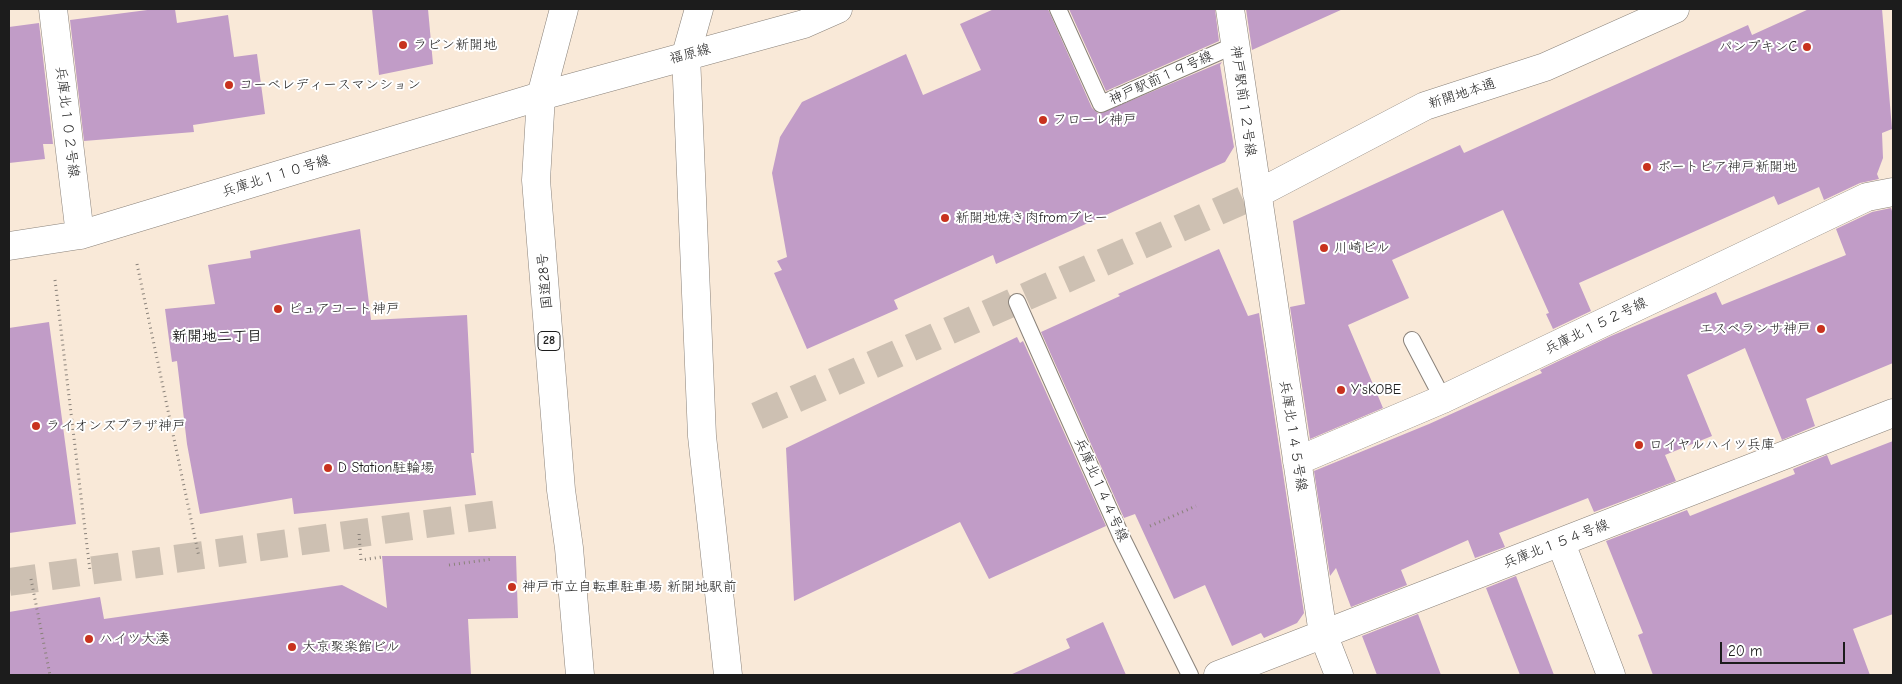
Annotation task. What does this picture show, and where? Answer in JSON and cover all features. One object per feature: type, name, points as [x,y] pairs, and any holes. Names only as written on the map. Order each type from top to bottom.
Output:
[{"type":"main road","name":"兵庫北１０２号線","points":[[53,9],[80,235]]},
{"type":"main road","name":"国道28号","points":[[564,9],[541,96],[536,180],[561,490],[569,548],[580,675]]},
{"type":"main road","points":[[699,9],[686,55],[702,436],[728,675]]},
{"type":"main road","name":"福原線","points":[[541,96],[804,24],[838,9]]},
{"type":"main road","name":"神戸駅前１２号線","points":[[1230,9],[1257,194]]},
{"type":"main road","name":"新開地本通","points":[[1257,194],[1425,106],[1545,66],[1675,9]]},
{"type":"main road","name":"兵庫北１１０号線","points":[[9,246],[80,235],[541,96]]},
{"type":"main road","name":"兵庫北１５２号線","points":[[1297,461],[1443,399],[1867,197],[1893,192]]},
{"type":"main road","name":"兵庫北１４５号線","points":[[1257,194],[1323,634],[1339,675]]},
{"type":"main road","name":"兵庫北１５４号線","points":[[1218,675],[1893,412]]},
{"type":"main road","points":[[1561,542],[1611,675]]},
{"type":"lane","name":"神戸駅前１９号線","points":[[1058,9],[1101,104],[1235,45]]},
{"type":"lane","name":"兵庫北１４４号線","points":[[1017,302],[1122,538],[1190,675]]},
{"type":"lane","points":[[1412,340],[1443,399]]},
{"type":"path","points":[[137,264],[200,557]]},
{"type":"path","points":[[54,280],[90,571]]},
{"type":"path","points":[[1122,538],[1196,506]]},
{"type":"path","points":[[359,534],[361,560],[382,558]]},
{"type":"path","points":[[449,566],[494,559]]},
{"type":"path","points":[[31,580],[50,675]]},
{"type":"building","points":[[155,9],[175,9],[177,23],[228,15],[234,57],[257,54],[265,114],[193,125],[194,132],[84,141],[70,20]]},
{"type":"building","name":"ラビン新開地","points":[[372,9],[428,9],[433,64],[379,75]]},
{"type":"building","points":[[994,9],[1048,9],[1092,108],[1099,114],[1222,62],[1220,65],[1234,147],[1225,162],[996,264],[993,255],[894,300],[898,309],[807,349],[774,273],[782,270],[777,261],[787,257],[772,173],[780,137],[802,102],[906,54],[923,95],[981,70],[960,24]]},
{"type":"building","points":[[1069,9],[1215,9],[1219,41],[1106,91]]},
{"type":"building","points":[[1246,9],[1343,9],[1252,50]]},
{"type":"building","points":[[1809,9],[1882,9],[1892,129],[1882,133],[1883,158],[1877,174],[1879,179],[1860,183],[1824,200],[1819,187],[1778,205],[1774,196],[1579,283],[1591,311],[1553,329],[1546,314],[1549,313],[1503,210],[1392,260],[1409,298],[1348,325],[1383,408],[1310,439],[1290,307],[1305,304],[1293,221],[1460,145],[1464,153],[1748,25],[1752,35]]},
{"type":"building","points":[[39,23],[53,144],[43,144],[45,159],[9,163],[9,27]]},
{"type":"building","points":[[1891,208],[1893,214],[1893,363],[1806,399],[1815,426],[1782,440],[1745,348],[1687,375],[1712,436],[1665,455],[1676,481],[1594,512],[1588,498],[1499,533],[1505,547],[1475,558],[1468,540],[1401,570],[1407,585],[1351,607],[1336,568],[1330,576],[1314,471],[1429,424],[1542,373],[1540,370],[1611,336],[1716,292],[1722,305],[1846,255],[1836,229],[1872,212]]},
{"type":"building","points":[[360,229],[371,320],[467,315],[474,453],[471,453],[476,495],[294,514],[292,498],[200,514],[187,444],[177,361],[172,362],[165,309],[215,304],[208,265],[251,258],[250,251]]},
{"type":"building","points":[[1219,249],[1248,316],[1259,313],[1304,613],[1297,623],[1264,638],[1261,633],[1232,646],[1205,585],[1174,599],[1135,514],[1124,518],[1041,332],[1120,296],[1118,294]]},
{"type":"building","name":"ライオンズプラザ神戸","points":[[49,322],[76,524],[9,533],[9,328]]},
{"type":"building","points":[[1017,337],[1020,343],[1023,341],[1106,526],[989,579],[960,522],[794,601],[786,448]]},
{"type":"building","points":[[1893,441],[1893,614],[1853,629],[1870,675],[1653,675],[1638,635],[1643,633],[1606,541],[1687,510],[1690,516],[1795,474],[1793,469],[1827,455],[1831,465]]},
{"type":"building","name":"大京聚楽館ビル","points":[[382,556],[516,556],[518,618],[468,619],[471,675],[9,675],[9,612],[100,597],[104,619],[342,585],[387,608]]},
{"type":"building","points":[[1516,576],[1554,675],[1520,675],[1486,588]]},
{"type":"building","points":[[1418,614],[1441,675],[1377,675],[1362,636]]},
{"type":"building","points":[[1103,622],[1126,675],[1010,675],[1070,648],[1066,639]]},
{"type":"tunnel","points":[[757,416],[1257,194]]},
{"type":"tunnel","points":[[9,582],[498,514]]},
{"type":"place","name":"ラビン新開地","points":[[403,45]]},
{"type":"place","name":"パンプキンC","points":[[1807,47]]},
{"type":"place","name":"コーベレディースマンション","points":[[229,85]]},
{"type":"place","name":"フローレ神戸","points":[[1043,120]]},
{"type":"place","name":"ポートピア神戸新開地","points":[[1647,167]]},
{"type":"place","name":"新開地焼き肉fromブヒー","points":[[945,218]]},
{"type":"place","name":"川崎ビル","points":[[1324,248]]},
{"type":"place","name":"ピュアコート神戸","points":[[278,309]]},
{"type":"place","name":"エスペランサ神戸","points":[[1821,329]]},
{"type":"place","name":"Y'sKOBE","points":[[1341,390]]},
{"type":"place","name":"ライオンズプラザ神戸","points":[[36,426]]},
{"type":"place","name":"ロイヤルハイツ兵庫","points":[[1639,445]]},
{"type":"place","name":"D Station駐輪場","points":[[328,468]]},
{"type":"place","name":"神戸市立自転車駐車場 新開地駅前","points":[[512,587]]},
{"type":"place","name":"ハイツ大湊","points":[[89,639]]},
{"type":"place","name":"大京聚楽館ビル","points":[[292,647]]},
{"type":"district","name":"新開地二丁目","points":[[217,337]]}]
